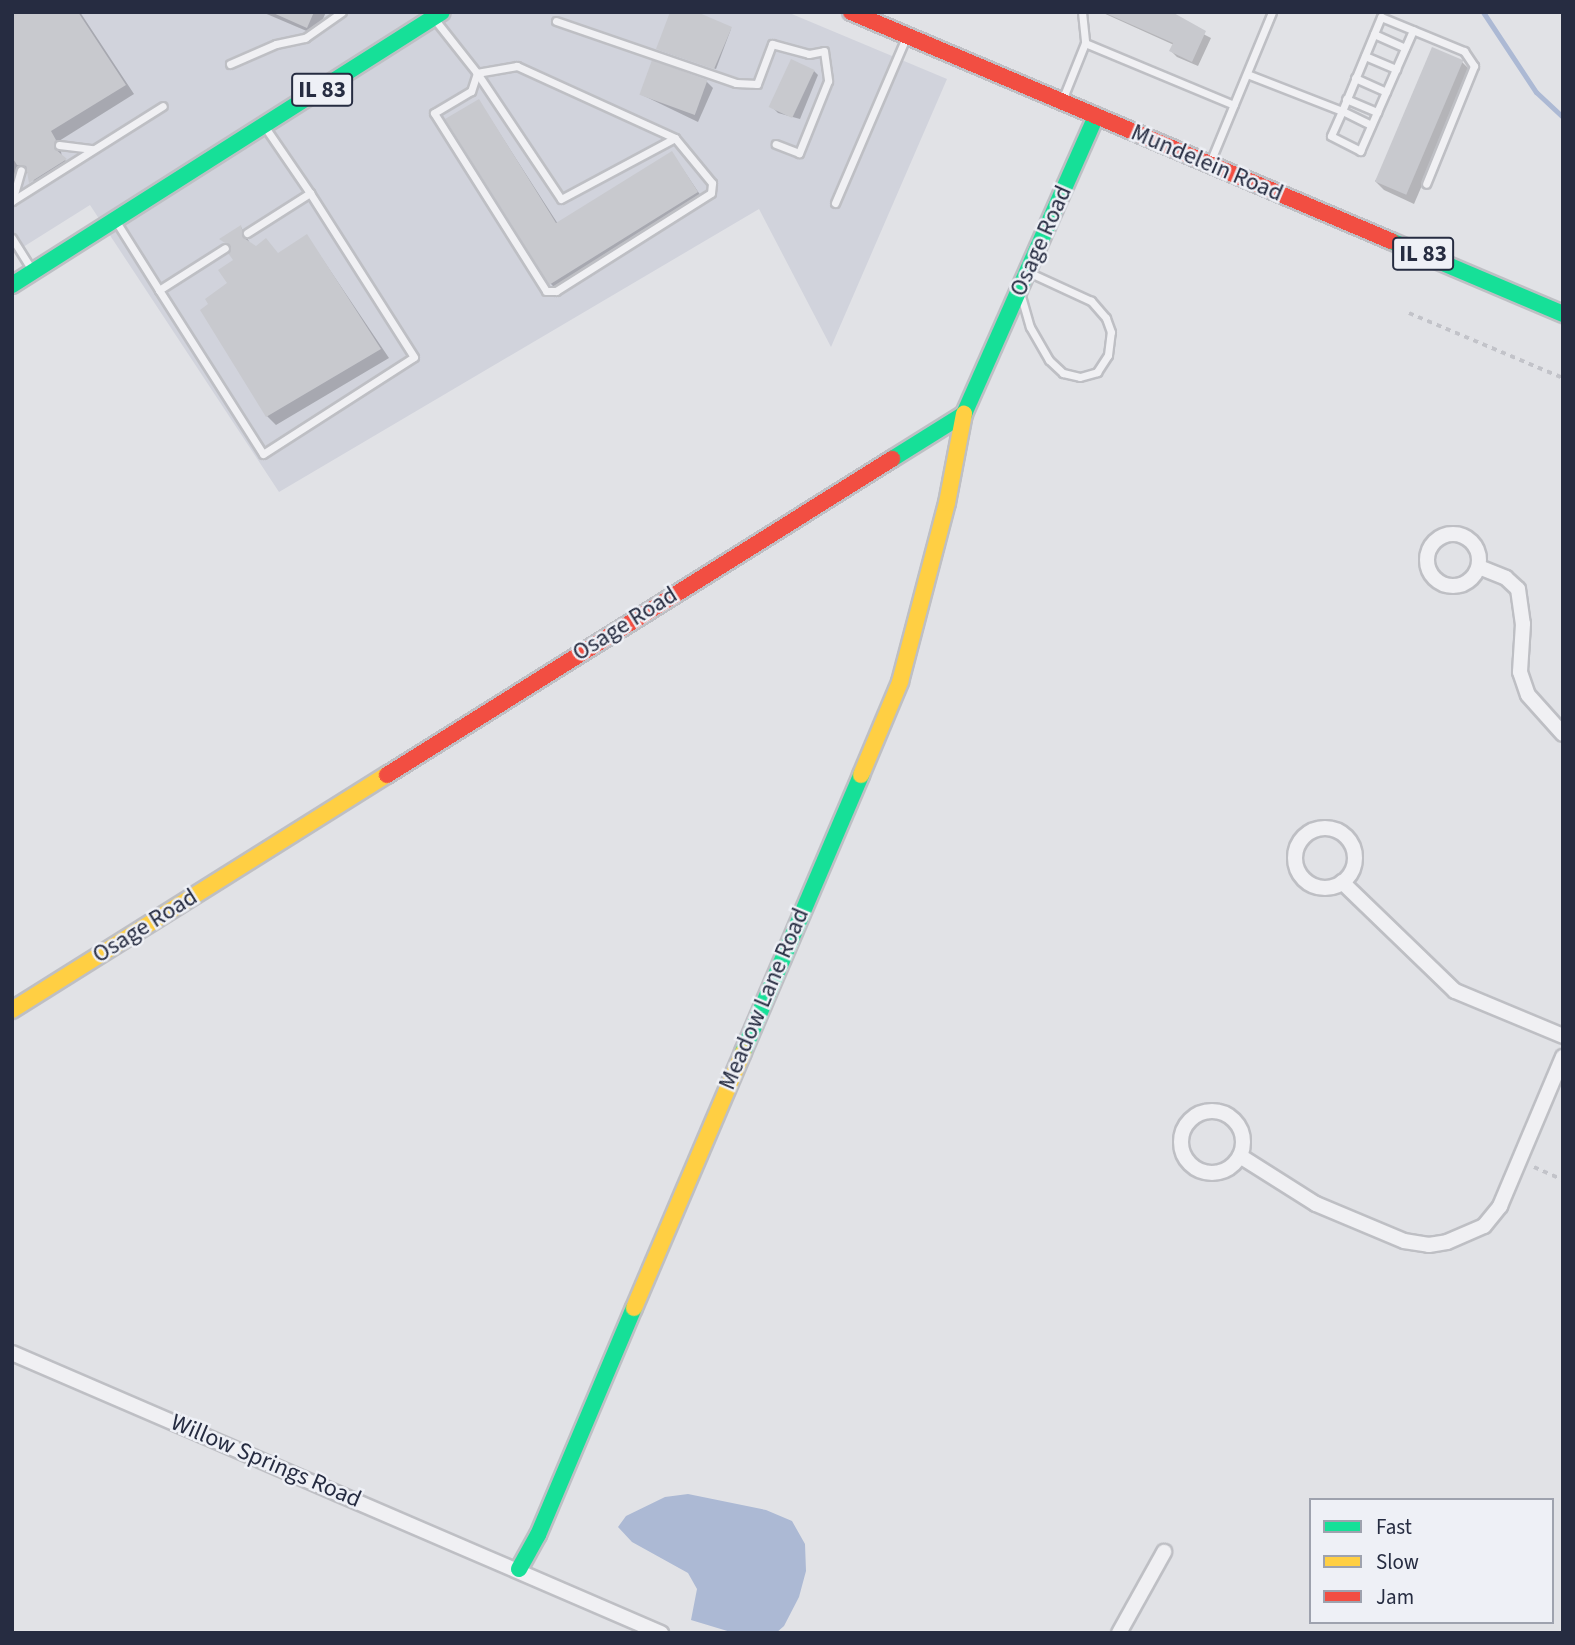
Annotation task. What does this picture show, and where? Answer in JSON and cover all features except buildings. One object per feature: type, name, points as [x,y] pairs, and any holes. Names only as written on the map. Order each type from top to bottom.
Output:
[{"type":"street","name":"Mundelein Road","points":[[850,12],[1563,314]]},
{"type":"street","name":"IL 83","points":[[12,285],[265,127],[439,14]]},
{"type":"street","name":"Osage Road","points":[[12,1010],[964,414],[1096,116]]},
{"type":"street","name":"Meadow Lane Road","points":[[519,1569],[538,1535],[900,682],[947,503],[964,414]]},
{"type":"street","points":[[1479,566],[1506,578],[1518,589],[1523,624],[1520,672],[1528,695],[1563,734]]},
{"type":"street","points":[[1342,883],[1355,857],[1349,839],[1322,828],[1304,836],[1295,854],[1299,874],[1314,886],[1342,883],[1455,991],[1563,1035]]},
{"type":"street","points":[[1240,1156],[1317,1204],[1404,1241],[1429,1245],[1447,1242],[1484,1226],[1500,1206],[1563,1057]]},
{"type":"street","points":[[1205,1112],[1225,1114],[1242,1137],[1240,1156],[1217,1173],[1198,1170],[1183,1154],[1182,1133],[1205,1112]]},
{"type":"street","name":"Willow Springs Road","points":[[12,1353],[519,1569],[661,1633]]},
{"type":"street","points":[[1119,1633],[1164,1552]]},
{"type":"lane","points":[[230,64],[276,44],[305,38],[342,12]]},
{"type":"lane","points":[[1062,102],[1085,43],[1082,12]]},
{"type":"lane","points":[[1209,164],[1272,12]]},
{"type":"lane","points":[[439,14],[561,199],[675,138]]},
{"type":"lane","points":[[1413,30],[1360,151],[1331,136],[1381,17],[1413,30],[1464,51],[1474,66],[1426,184]]},
{"type":"lane","points":[[556,21],[736,83],[757,84],[772,44],[809,54],[824,51],[828,81],[799,153],[776,144]]},
{"type":"lane","points":[[1374,34],[1405,48]]},
{"type":"lane","points":[[835,203],[906,36]]},
{"type":"lane","points":[[1085,43],[1234,104]]},
{"type":"lane","points":[[1365,56],[1396,69]]},
{"type":"lane","points":[[517,66],[675,138],[712,183],[710,193],[556,291],[546,292],[434,113],[471,91],[477,73],[517,66]]},
{"type":"lane","points":[[1247,74],[1371,125]]},
{"type":"lane","points":[[1355,78],[1386,92]]},
{"type":"lane","points":[[1346,99],[1377,112]]},
{"type":"lane","points":[[12,201],[163,106]]},
{"type":"lane","points":[[116,221],[263,454],[414,357],[265,127]]},
{"type":"lane","points":[[59,145],[94,149]]},
{"type":"lane","points":[[12,201],[20,170]]},
{"type":"lane","points":[[247,233],[310,193]]},
{"type":"lane","points":[[12,238],[33,272]]},
{"type":"lane","points":[[159,290],[225,248]]},
{"type":"lane","points":[[1019,288],[1030,327],[1049,360],[1063,373],[1080,377],[1097,372],[1108,355],[1111,332],[1106,318],[1091,301],[1027,271]]},
{"type":"path","points":[[1409,313],[1563,378]]},
{"type":"path","points":[[1519,1161],[1563,1180]]},
{"type":"shaded area","points":[[12,12],[787,12],[947,79],[831,347],[759,209],[279,492],[90,205],[12,254]]},
{"type":"water","points":[[688,1494],[766,1510],[792,1521],[805,1544],[806,1571],[799,1597],[784,1626],[776,1633],[734,1633],[691,1620],[697,1589],[688,1573],[632,1542],[618,1527],[626,1516],[665,1497]]},
{"type":"waterway","points":[[1483,12],[1536,92],[1563,117]]},
{"type":"traffic: fast","points":[[12,285],[442,12]]},
{"type":"traffic: fast","points":[[892,459],[964,414],[1096,116]]},
{"type":"traffic: fast","points":[[1391,241],[1563,314]]},
{"type":"traffic: fast","points":[[743,1052],[861,775]]},
{"type":"traffic: fast","points":[[519,1569],[538,1535],[634,1308]]},
{"type":"traffic: slow","points":[[861,775],[900,682],[947,503],[964,414]]},
{"type":"traffic: slow","points":[[12,1010],[387,775]]},
{"type":"traffic: slow","points":[[634,1308],[743,1052]]},
{"type":"traffic: jam","points":[[851,12],[1391,241]]},
{"type":"traffic: jam","points":[[387,775],[892,459]]}]
